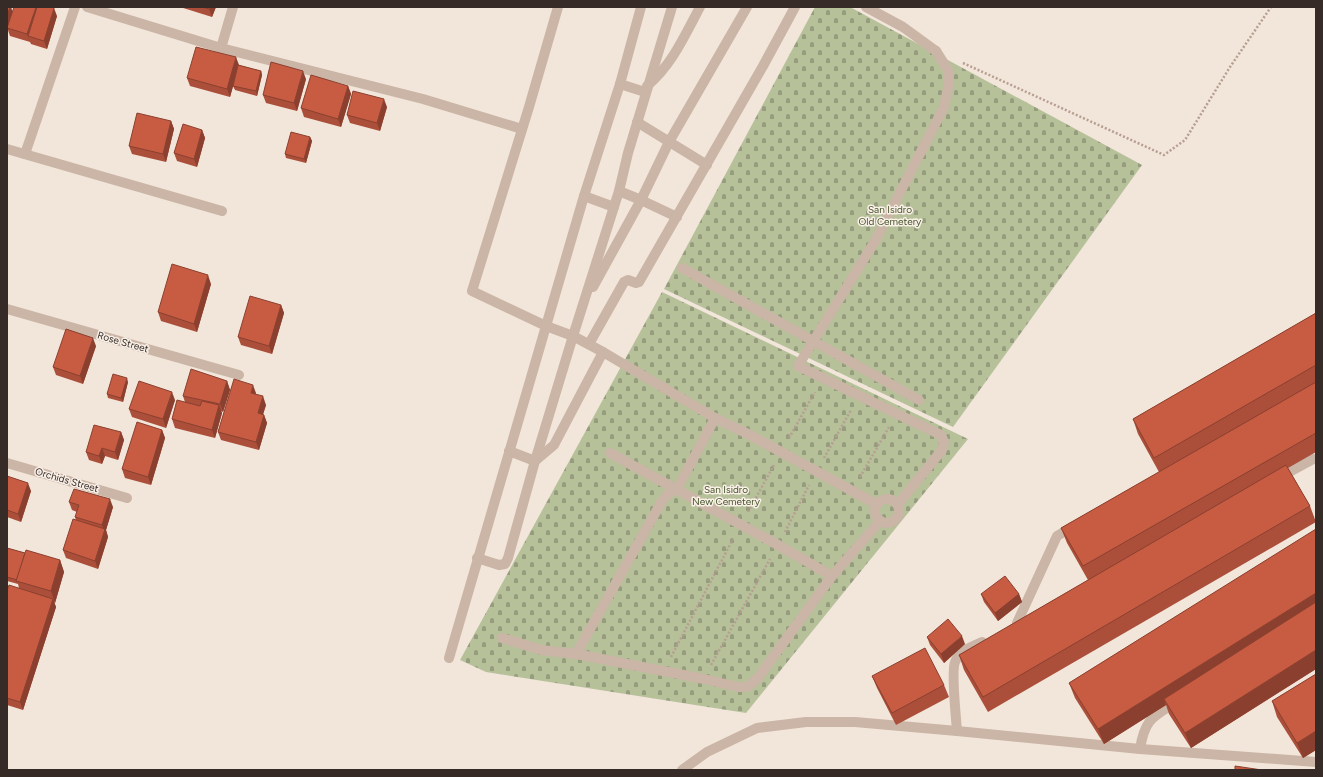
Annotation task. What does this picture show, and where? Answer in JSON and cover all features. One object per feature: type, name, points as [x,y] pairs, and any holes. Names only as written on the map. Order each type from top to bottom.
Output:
[{"type":"street","points":[[25,154],[75,7]]},
{"type":"street","points":[[87,7],[222,48],[423,99],[522,129]]},
{"type":"street","points":[[222,48],[233,7]]},
{"type":"street","points":[[558,7],[472,291],[546,326],[573,336],[715,418],[876,504]]},
{"type":"street","points":[[449,658],[584,196],[620,84],[641,7]]},
{"type":"street","points":[[477,558],[499,565],[505,564],[508,558],[535,461],[619,191],[646,89],[672,7]]},
{"type":"street","points":[[646,89],[659,76],[667,65],[700,7]]},
{"type":"street","points":[[582,307],[641,200],[669,142],[747,7]]},
{"type":"street","points":[[588,344],[624,282],[628,280],[636,283],[639,282],[707,165],[795,7]]},
{"type":"street","points":[[866,7],[903,27],[936,51],[948,70],[949,83],[944,107],[875,240],[798,366],[941,435],[944,442],[942,450],[898,504]]},
{"type":"street","points":[[620,84],[646,89]]},
{"type":"street","points":[[637,122],[707,165]]},
{"type":"street","points":[[7,149],[222,211]]},
{"type":"street","points":[[619,191],[677,217]]},
{"type":"street","points":[[584,196],[614,207]]},
{"type":"street","points":[[682,268],[919,400]]},
{"type":"street","name":"Rose Street","points":[[7,309],[239,375]]},
{"type":"street","points":[[535,461],[554,445],[603,352]]},
{"type":"street","points":[[576,654],[662,501],[668,494],[677,489],[715,418]]},
{"type":"street","points":[[509,451],[535,461]]},
{"type":"street","points":[[610,453],[832,576]]},
{"type":"street","points":[[1272,482],[1313,459]]},
{"type":"street","name":"Orchids Street","points":[[7,463],[127,498]]},
{"type":"street","points":[[887,498],[898,504],[900,511],[898,517],[893,522],[880,522],[876,517],[874,511],[876,504],[880,500],[887,498]]},
{"type":"street","points":[[1031,615],[1014,625],[1057,536],[1084,520]]},
{"type":"street","points":[[502,638],[541,650],[576,654],[738,687],[747,687],[757,679],[832,576],[880,522]]},
{"type":"street","points":[[957,731],[954,662],[962,652],[990,638]]},
{"type":"street","points":[[1140,749],[1143,733],[1152,717],[1185,697]]},
{"type":"street","points":[[682,770],[707,752],[757,728],[806,722],[855,722],[1140,749],[1316,762]]},
{"type":"path","points":[[936,51],[1164,155],[1185,140],[1230,67],[1271,7]]},
{"type":"path","points":[[664,671],[741,525],[823,378]]},
{"type":"path","points":[[704,679],[859,395]]},
{"type":"path","points":[[852,491],[897,414]]},
{"type":"green space","name":"San Isidro Old Cemetery","points":[[815,7],[850,7],[1142,165],[953,427],[664,289]]},
{"type":"green space","name":"San Isidro New Cemetery","points":[[662,292],[968,439],[746,713],[486,672],[460,660]]},
{"type":"building","points":[[7,7],[10,7],[7,15]]},
{"type":"building","points":[[14,7],[36,7],[27,34],[7,28]]},
{"type":"building","points":[[37,7],[54,8],[44,41],[28,36]]},
{"type":"building","points":[[196,47],[236,57],[227,89],[187,78]]},
{"type":"building","points":[[271,62],[303,71],[294,103],[263,95]]},
{"type":"building","points":[[238,65],[261,71],[256,91],[233,86]]},
{"type":"building","points":[[311,75],[348,86],[338,119],[301,108]]},
{"type":"building","points":[[353,91],[384,99],[377,123],[347,115]]},
{"type":"building","points":[[137,113],[171,121],[163,154],[129,146]]},
{"type":"building","points":[[183,124],[202,130],[194,159],[174,153]]},
{"type":"building","points":[[291,132],[310,137],[304,159],[285,154]]},
{"type":"building","points":[[172,264],[208,275],[194,324],[158,312]]},
{"type":"building","points":[[250,296],[281,305],[269,346],[238,337]]},
{"type":"building","points":[[1316,313],[1316,365],[1154,458],[1133,419]]},
{"type":"building","points":[[66,329],[93,338],[80,376],[53,367]]},
{"type":"building","points":[[191,369],[227,381],[220,404],[183,396]]},
{"type":"building","points":[[113,374],[127,378],[121,398],[107,394]]},
{"type":"building","points":[[234,379],[253,385],[251,393],[263,396],[258,413],[264,415],[256,442],[218,432]]},
{"type":"building","points":[[139,381],[172,392],[163,419],[129,409]]},
{"type":"building","points":[[1316,382],[1316,433],[1083,566],[1061,528]]},
{"type":"building","points":[[177,400],[200,406],[202,401],[219,405],[212,430],[172,419]]},
{"type":"building","points":[[137,422],[162,430],[148,477],[122,469]]},
{"type":"building","points":[[94,425],[121,432],[115,452],[102,448],[99,456],[86,452]]},
{"type":"building","points":[[1286,465],[1310,506],[983,697],[959,655]]},
{"type":"building","points":[[7,476],[28,483],[18,514],[7,510]]},
{"type":"building","points":[[74,489],[110,499],[102,525],[75,517],[79,505],[69,502]]},
{"type":"building","points":[[73,519],[105,529],[95,561],[63,550]]},
{"type":"building","points":[[1316,529],[1316,593],[1098,729],[1069,683]]},
{"type":"building","points":[[7,548],[25,553],[17,580],[7,577]]},
{"type":"building","points":[[26,550],[60,560],[51,591],[16,581]]},
{"type":"building","points":[[1005,576],[1019,594],[995,613],[981,594]]},
{"type":"building","points":[[9,585],[53,599],[20,702],[7,698],[7,590]]},
{"type":"building","points":[[1316,602],[1316,650],[1185,733],[1164,699]]},
{"type":"building","points":[[948,619],[962,636],[941,654],[927,637]]},
{"type":"building","points":[[925,648],[944,685],[892,713],[872,676]]},
{"type":"building","points":[[1316,674],[1316,731],[1297,743],[1272,701]]},
{"type":"building","points":[[1235,766],[1262,770],[1235,770]]}]
